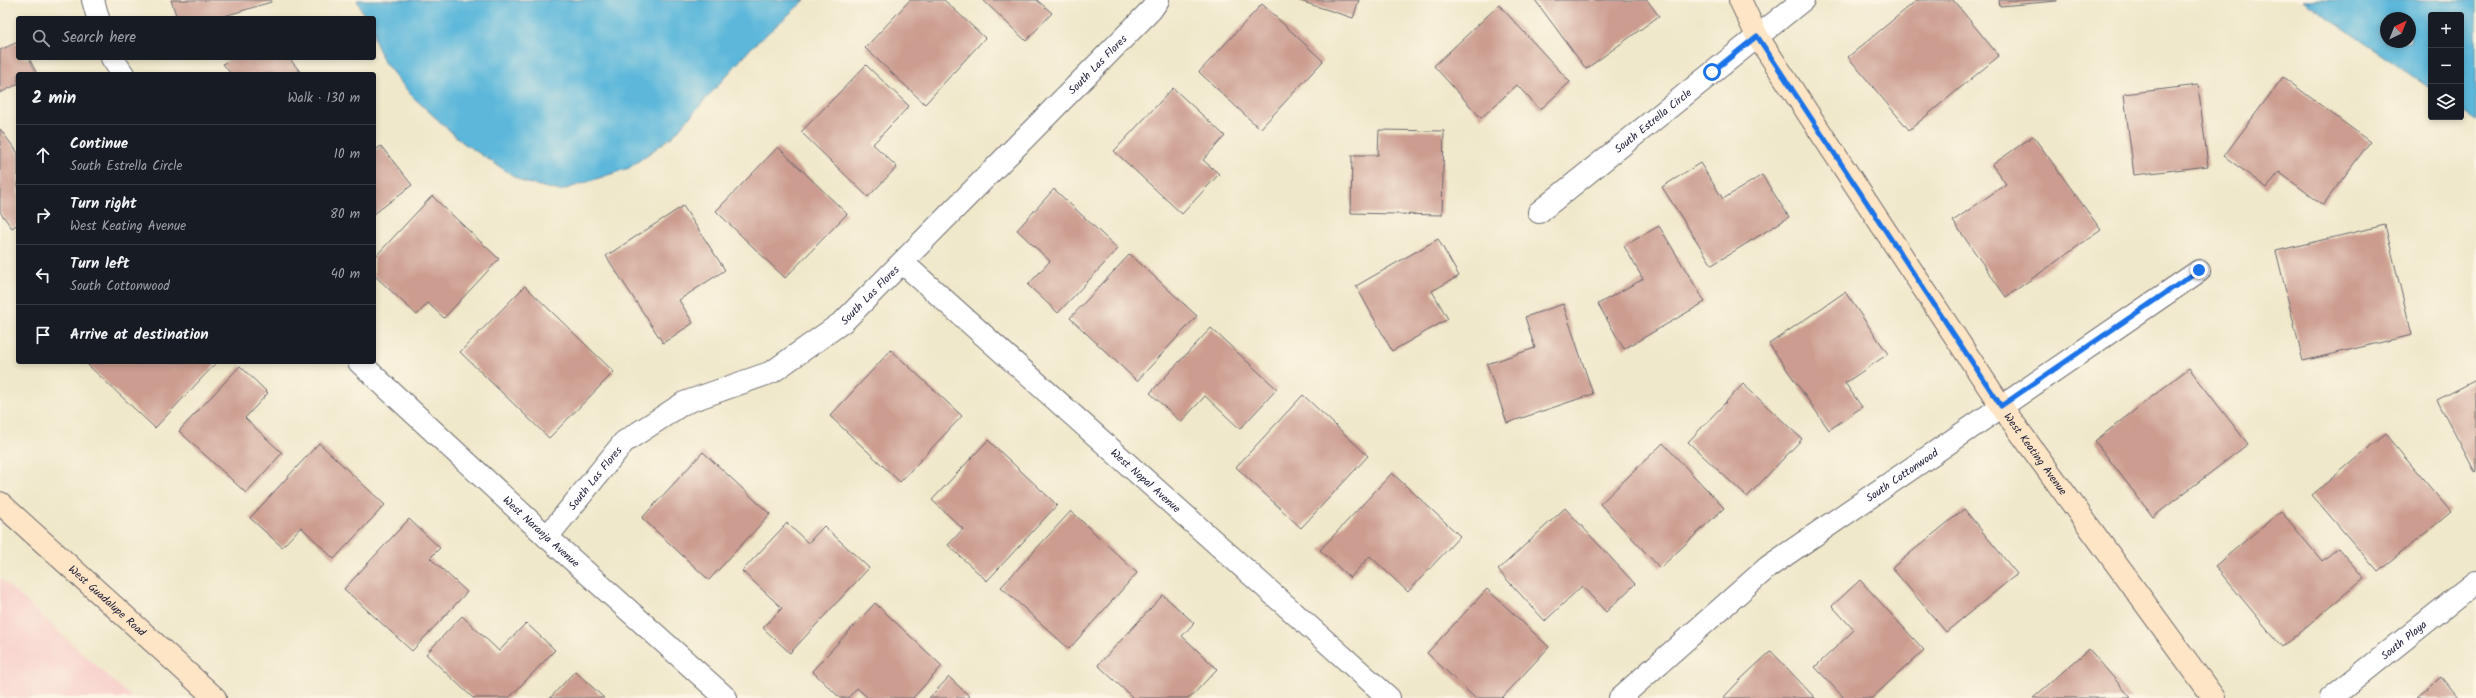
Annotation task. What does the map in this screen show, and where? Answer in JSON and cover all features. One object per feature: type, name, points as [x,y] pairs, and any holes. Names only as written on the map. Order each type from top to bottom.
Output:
[{"type":"street","points":[[93,0],[97,16]]},
{"type":"street","name":"South Las Flores","points":[[547,537],[624,442],[684,403],[772,372],[844,321],[903,264],[1151,10],[1158,0]]},
{"type":"street","name":"West Keating Avenue","points":[[1740,0],[1757,36],[2001,406],[2214,698]]},
{"type":"street","name":"South Estrella Circle","points":[[1540,212],[1803,0]]},
{"type":"street","points":[[113,60],[122,72]]},
{"type":"street","name":"West Nopal Avenue","points":[[903,264],[1389,698]]},
{"type":"street","name":"South Cottonwood","points":[[1620,698],[1768,567],[2199,270]]},
{"type":"street","name":"West Naranja Avenue","points":[[361,364],[547,537],[726,698]]},
{"type":"street","name":"West Guadalupe Road","points":[[0,503],[215,698]]},
{"type":"street","name":"South Playa","points":[[2331,698],[2476,582]]},
{"type":"shaded area","points":[[0,578],[132,698],[0,698]]},
{"type":"water","points":[[357,0],[805,0],[751,48],[673,136],[629,168],[560,191],[523,182],[462,142],[412,96],[384,62],[376,44],[376,16],[364,16]]},
{"type":"water","points":[[2303,0],[2476,0],[2476,120],[2464,112],[2464,12],[2428,12],[2428,87]]},
{"type":"building","points":[[171,0],[271,0],[271,2],[225,16],[176,16]]},
{"type":"building","points":[[910,0],[944,0],[985,38],[925,104],[865,48]]},
{"type":"building","points":[[983,0],[1037,0],[1052,13],[1026,41]]},
{"type":"building","points":[[1297,0],[1359,0],[1353,18]]},
{"type":"building","points":[[1535,0],[1647,0],[1659,16],[1586,69]]},
{"type":"building","points":[[1917,0],[1953,0],[1999,56],[1909,130],[1848,57]]},
{"type":"building","points":[[1999,0],[2057,0],[2057,1],[2000,6]]},
{"type":"building","points":[[1262,4],[1323,61],[1260,129],[1199,72]]},
{"type":"building","points":[[1499,5],[1570,82],[1540,110],[1517,85],[1481,118],[1434,66]]},
{"type":"building","points":[[16,43],[16,60],[30,60],[36,72],[16,72],[16,85],[0,93],[0,50]]},
{"type":"building","points":[[228,60],[291,60],[300,72],[229,72],[223,64]]},
{"type":"building","points":[[866,65],[909,106],[873,144],[897,167],[868,197],[801,132]]},
{"type":"building","points":[[2283,77],[2370,142],[2323,205],[2279,172],[2267,188],[2224,156]]},
{"type":"building","points":[[2198,85],[2208,166],[2134,175],[2124,94]]},
{"type":"building","points":[[1173,88],[1225,136],[1203,160],[1219,174],[1182,214],[1114,151]]},
{"type":"building","points":[[0,129],[16,150],[16,225],[12,228],[0,212]]},
{"type":"building","points":[[1379,130],[1444,131],[1442,215],[1351,213],[1352,155],[1378,155]]},
{"type":"building","points":[[2033,136],[2101,230],[2006,297],[1953,221],[2006,184],[1992,165]]},
{"type":"building","points":[[381,146],[412,185],[376,212],[376,150]]},
{"type":"building","points":[[778,147],[847,214],[785,278],[716,211]]},
{"type":"building","points":[[1700,163],[1723,199],[1762,175],[1789,217],[1712,265],[1662,187]]},
{"type":"building","points":[[1054,189],[1118,249],[1058,313],[1028,285],[1050,261],[1017,230]]},
{"type":"building","points":[[432,196],[499,259],[444,318],[428,303],[417,315],[376,277],[376,256]]},
{"type":"building","points":[[683,206],[725,270],[679,300],[693,323],[663,343],[606,256]]},
{"type":"building","points":[[2385,225],[2412,335],[2303,361],[2276,251]]},
{"type":"building","points":[[1659,226],[1705,302],[1624,349],[1598,304],[1643,279],[1624,246]]},
{"type":"building","points":[[1438,239],[1459,276],[1432,291],[1448,319],[1392,351],[1356,286]]},
{"type":"building","points":[[1130,254],[1197,316],[1137,381],[1070,318]]},
{"type":"building","points":[[525,286],[614,372],[549,438],[460,352]]},
{"type":"building","points":[[1845,292],[1888,354],[1845,383],[1862,407],[1829,430],[1769,344]]},
{"type":"building","points":[[1563,304],[1593,394],[1507,423],[1487,364],[1535,348],[1525,317]]},
{"type":"building","points":[[1211,328],[1277,389],[1240,429],[1205,396],[1181,422],[1150,393]]},
{"type":"building","points":[[891,350],[962,416],[900,482],[830,416]]},
{"type":"building","points":[[89,364],[215,364],[155,428],[88,365]]},
{"type":"building","points":[[240,366],[268,393],[245,418],[282,453],[246,493],[179,431]]},
{"type":"building","points":[[2189,368],[2248,444],[2153,517],[2095,441]]},
{"type":"building","points":[[2476,380],[2476,471],[2475,472],[2437,400]]},
{"type":"building","points":[[1743,384],[1802,439],[1747,497],[1688,442]]},
{"type":"building","points":[[1303,395],[1368,456],[1301,528],[1236,467]]},
{"type":"building","points":[[2385,434],[2451,512],[2378,572],[2312,495]]},
{"type":"building","points":[[988,440],[1057,505],[987,581],[948,545],[963,529],[932,500]]},
{"type":"building","points":[[319,443],[385,505],[334,559],[301,527],[282,547],[250,518]]},
{"type":"building","points":[[1663,443],[1724,508],[1660,568],[1600,504]]},
{"type":"building","points":[[703,452],[770,514],[709,580],[642,518]]},
{"type":"building","points":[[1392,473],[1460,536],[1408,592],[1370,556],[1350,578],[1320,550]]},
{"type":"building","points":[[1565,508],[1635,584],[1606,612],[1582,586],[1545,621],[1498,570]]},
{"type":"building","points":[[1964,509],[2017,574],[1946,632],[1892,568]]},
{"type":"building","points":[[1071,511],[1137,573],[1069,649],[1001,587]]},
{"type":"building","points":[[2281,511],[2322,561],[2338,548],[2364,578],[2282,647],[2215,566]]},
{"type":"building","points":[[409,519],[440,548],[430,558],[467,592],[412,651],[344,589]]},
{"type":"building","points":[[787,523],[808,543],[824,526],[869,568],[790,653],[763,628],[782,608],[742,571]]},
{"type":"building","points":[[1860,580],[1924,650],[1872,698],[1844,698],[1815,667],[1854,630],[1832,606]]},
{"type":"building","points":[[1487,589],[1549,647],[1502,698],[1475,698],[1427,653]]},
{"type":"building","points":[[1163,595],[1194,623],[1182,636],[1217,669],[1190,698],[1133,698],[1098,665]]},
{"type":"building","points":[[875,603],[942,666],[913,698],[868,698],[857,688],[848,698],[840,698],[812,671]]},
{"type":"building","points":[[462,616],[499,651],[526,623],[555,650],[509,698],[473,698],[426,654]]},
{"type":"building","points":[[2089,649],[2131,698],[2033,698]]},
{"type":"building","points":[[1771,651],[1815,698],[1723,698],[1741,679]]},
{"type":"building","points":[[575,671],[604,698],[550,698]]},
{"type":"building","points":[[949,677],[971,698],[929,698]]},
{"type":"building","points":[[2441,677],[2458,698],[2416,698]]},
{"type":"route","points":[[1712,72],[1757,36],[2001,406],[2199,270]]}]
